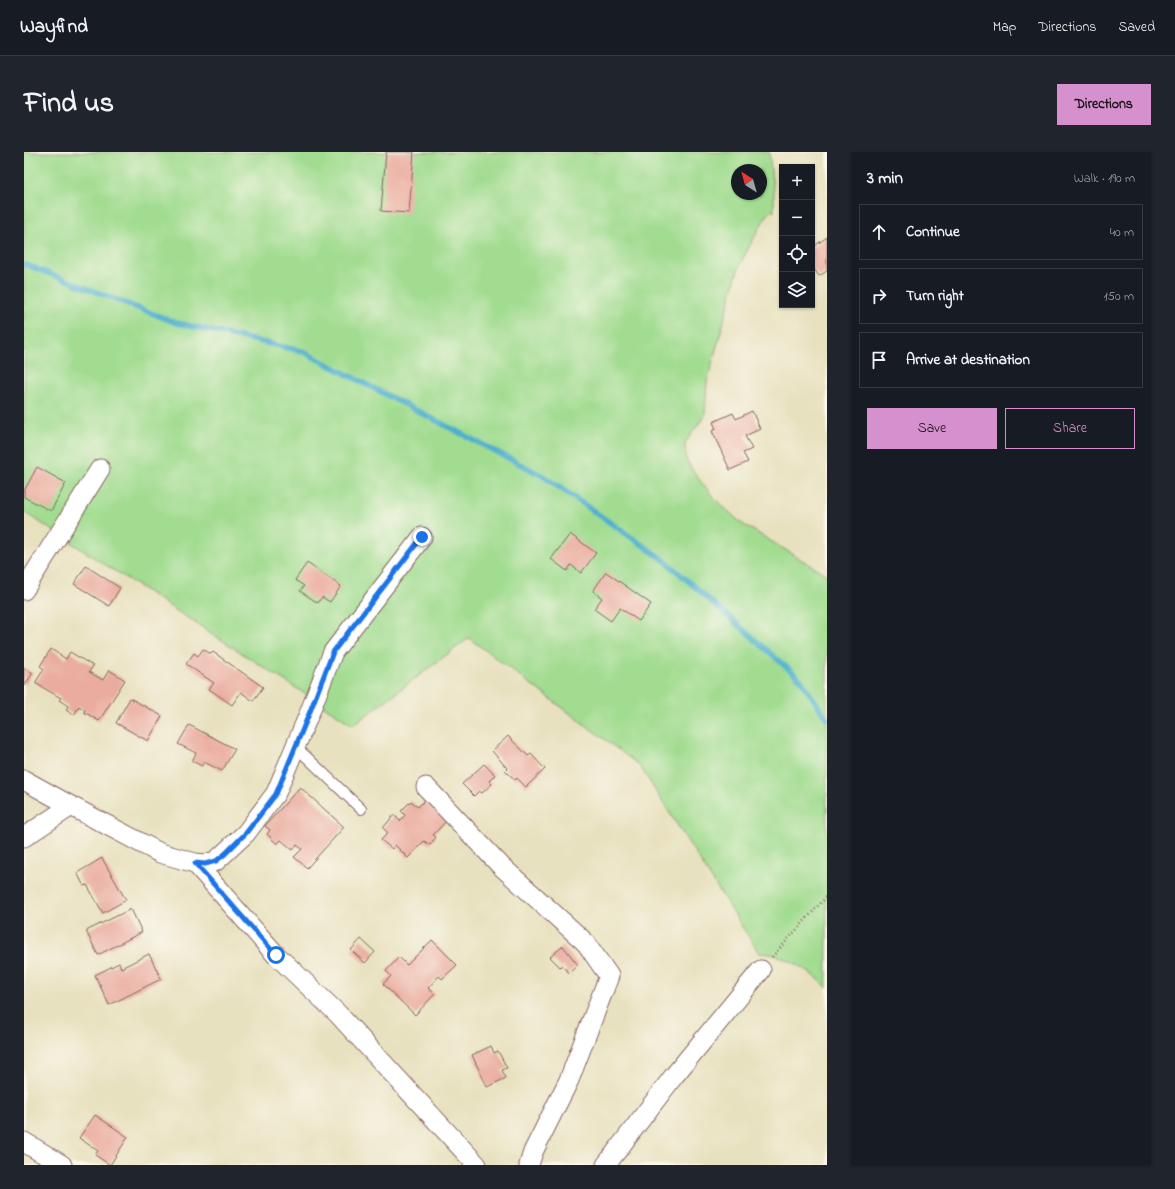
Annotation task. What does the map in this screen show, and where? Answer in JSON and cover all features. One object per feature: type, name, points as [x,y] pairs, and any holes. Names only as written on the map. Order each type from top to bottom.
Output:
[{"type":"street","points":[[24,590],[100,469]]},
{"type":"street","points":[[24,780],[160,853],[195,863],[205,864],[216,861],[246,833],[276,794],[333,652],[422,537]]},
{"type":"street","points":[[426,787],[501,866],[586,943],[609,976],[569,1080],[533,1152],[529,1165]]},
{"type":"street","points":[[24,837],[71,806]]},
{"type":"street","points":[[195,863],[276,955],[337,1012],[477,1165]]},
{"type":"street","points":[[606,1165],[673,1077],[760,970]]},
{"type":"street","points":[[24,1142],[62,1165]]},
{"type":"lane","points":[[295,746],[361,809]]},
{"type":"path","points":[[760,970],[827,896]]},
{"type":"green space","points":[[24,152],[769,152],[774,194],[774,212],[771,210],[762,223],[739,266],[707,382],[705,415],[685,443],[686,459],[694,473],[715,499],[741,523],[827,575],[827,988],[817,978],[795,964],[772,954],[759,953],[639,765],[469,638],[353,725],[24,512]]},
{"type":"building","points":[[386,152],[414,152],[409,213],[381,211]]},
{"type":"building","points":[[827,237],[827,271],[819,276],[815,270],[815,246]]},
{"type":"building","points":[[752,411],[760,429],[745,436],[752,449],[743,453],[748,462],[730,470],[712,431],[716,429],[713,422],[733,413],[736,419]]},
{"type":"building","points":[[37,467],[66,483],[51,511],[24,497],[24,491]]},
{"type":"building","points":[[570,534],[596,553],[581,573],[571,565],[567,571],[551,559]]},
{"type":"building","points":[[307,563],[341,586],[330,602],[322,597],[318,603],[300,591],[304,586],[295,580]]},
{"type":"building","points":[[86,566],[120,588],[109,606],[74,584]]},
{"type":"building","points":[[606,572],[651,604],[639,621],[620,608],[611,621],[594,609],[602,598],[593,591]]},
{"type":"building","points":[[51,649],[66,659],[70,652],[93,666],[89,672],[103,680],[109,670],[125,680],[99,721],[84,712],[85,710],[79,706],[74,715],[66,710],[68,706],[59,700],[61,698],[35,683],[44,669],[40,666]]},
{"type":"building","points":[[203,649],[211,654],[213,652],[263,687],[253,701],[241,692],[232,705],[209,689],[214,683],[186,664],[194,653],[198,656]]},
{"type":"building","points":[[24,668],[33,673],[24,686]]},
{"type":"building","points":[[130,698],[162,716],[148,741],[116,723]]},
{"type":"building","points":[[189,725],[235,749],[222,771],[204,762],[202,766],[192,761],[196,753],[178,744]]},
{"type":"building","points":[[508,736],[528,756],[531,754],[545,769],[526,787],[517,778],[515,780],[505,770],[507,768],[492,751]]},
{"type":"building","points":[[484,764],[495,775],[489,781],[492,784],[482,793],[479,791],[474,796],[462,784]]},
{"type":"building","points":[[300,787],[344,827],[307,868],[294,857],[302,849],[297,845],[293,850],[281,840],[277,844],[267,834],[270,830],[265,826]]},
{"type":"building","points":[[427,798],[449,818],[433,835],[436,837],[430,845],[424,841],[408,858],[395,845],[392,849],[381,840],[388,833],[383,828],[394,815],[400,821],[405,815],[401,811],[411,801],[418,807]]},
{"type":"building","points":[[102,858],[126,900],[103,913],[87,885],[84,886],[77,873]]},
{"type":"building","points":[[131,909],[142,932],[98,955],[86,931]]},
{"type":"building","points":[[361,939],[375,952],[365,963],[351,950]]},
{"type":"building","points":[[432,940],[457,965],[442,979],[439,976],[428,988],[435,994],[415,1015],[383,984],[391,976],[386,971],[399,957],[407,965]]},
{"type":"building","points":[[563,946],[578,965],[569,973],[562,965],[560,967],[550,957]]},
{"type":"building","points":[[149,954],[161,979],[109,1005],[95,975],[119,963],[121,968]]},
{"type":"building","points":[[491,1046],[494,1053],[498,1051],[507,1068],[502,1070],[506,1078],[487,1087],[472,1055]]},
{"type":"building","points":[[95,1115],[128,1137],[110,1165],[95,1155],[98,1151],[79,1138]]},
{"type":"waterway","points":[[24,264],[177,323],[302,351],[543,476],[664,560],[800,679],[827,719]]},
{"type":"route","points":[[276,955],[195,863],[205,864],[216,861],[225,854],[246,833],[276,794],[333,652],[422,537]]}]
